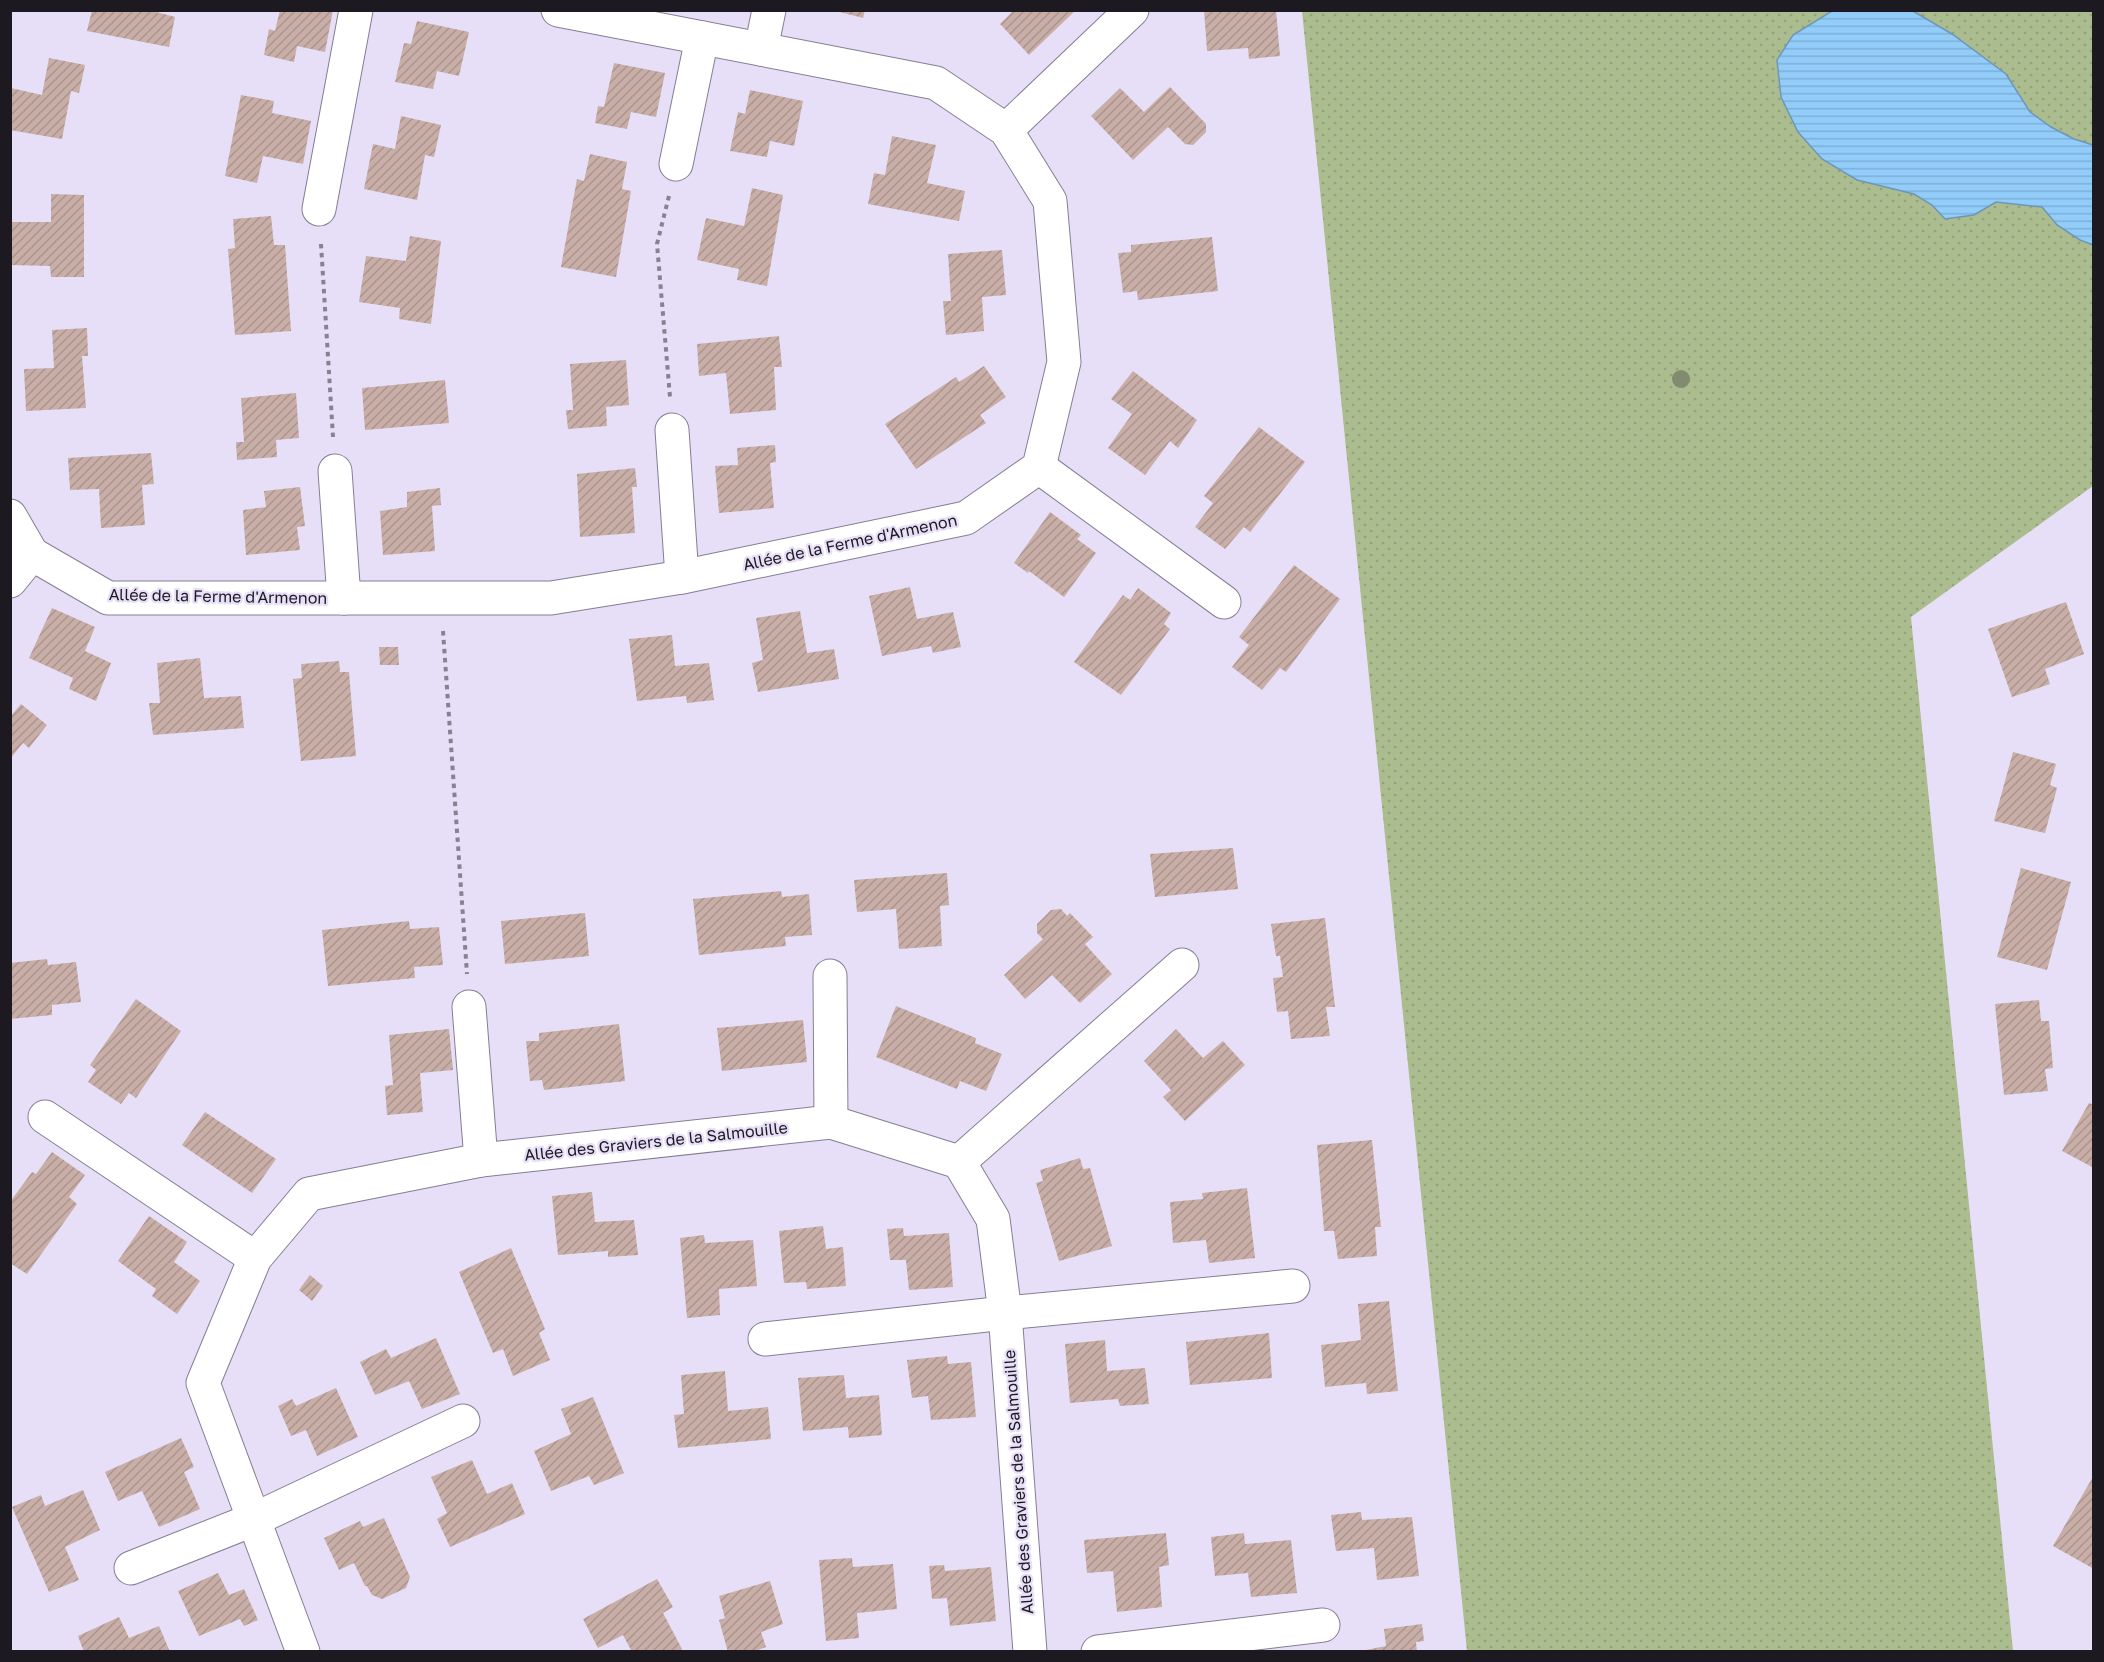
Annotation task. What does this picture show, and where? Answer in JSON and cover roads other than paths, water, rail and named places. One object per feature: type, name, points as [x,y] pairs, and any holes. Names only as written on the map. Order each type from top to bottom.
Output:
[{"type":"street","points":[[319,209],[357,10]]},
{"type":"street","points":[[558,10],[936,83],[1006,130],[1050,201],[1064,362],[1039,467],[1224,602]]},
{"type":"street","points":[[761,49],[769,10]]},
{"type":"street","points":[[1006,130],[1132,10]]},
{"type":"street","points":[[676,164],[702,38]]},
{"type":"street","points":[[672,430],[682,577]]},
{"type":"street","name":"Allée de la Ferme d'Armenon","points":[[10,516],[32,554],[108,598],[551,598],[682,577],[966,518],[1039,467]]},
{"type":"street","name":"Allée de la Ferme d'Armenon","points":[[335,471],[344,598]]},
{"type":"street","points":[[10,581],[32,554]]},
{"type":"street","points":[[959,1162],[1182,965]]},
{"type":"street","points":[[830,976],[831,1122]]},
{"type":"street","points":[[469,1007],[481,1160]]},
{"type":"street","points":[[45,1117],[255,1258]]},
{"type":"street","name":"Allée des Graviers de la Salmouille","points":[[303,1652],[203,1383],[255,1258],[309,1194],[481,1160],[831,1122],[959,1162],[993,1219],[1005,1312],[1030,1652]]},
{"type":"street","points":[[765,1339],[1005,1312],[1293,1286]]},
{"type":"street","points":[[131,1568],[255,1519],[463,1421]]},
{"type":"street","points":[[1098,1652],[1323,1626]]},
{"type":"water","points":[[1832,11],[1913,11],[1952,34],[2006,74],[2030,112],[2051,127],[2074,139],[2093,145],[2093,245],[2080,240],[2057,225],[2042,207],[1996,202],[1974,215],[1945,219],[1932,205],[1914,194],[1857,180],[1822,159],[1798,132],[1781,97],[1777,60],[1793,35]]}]
